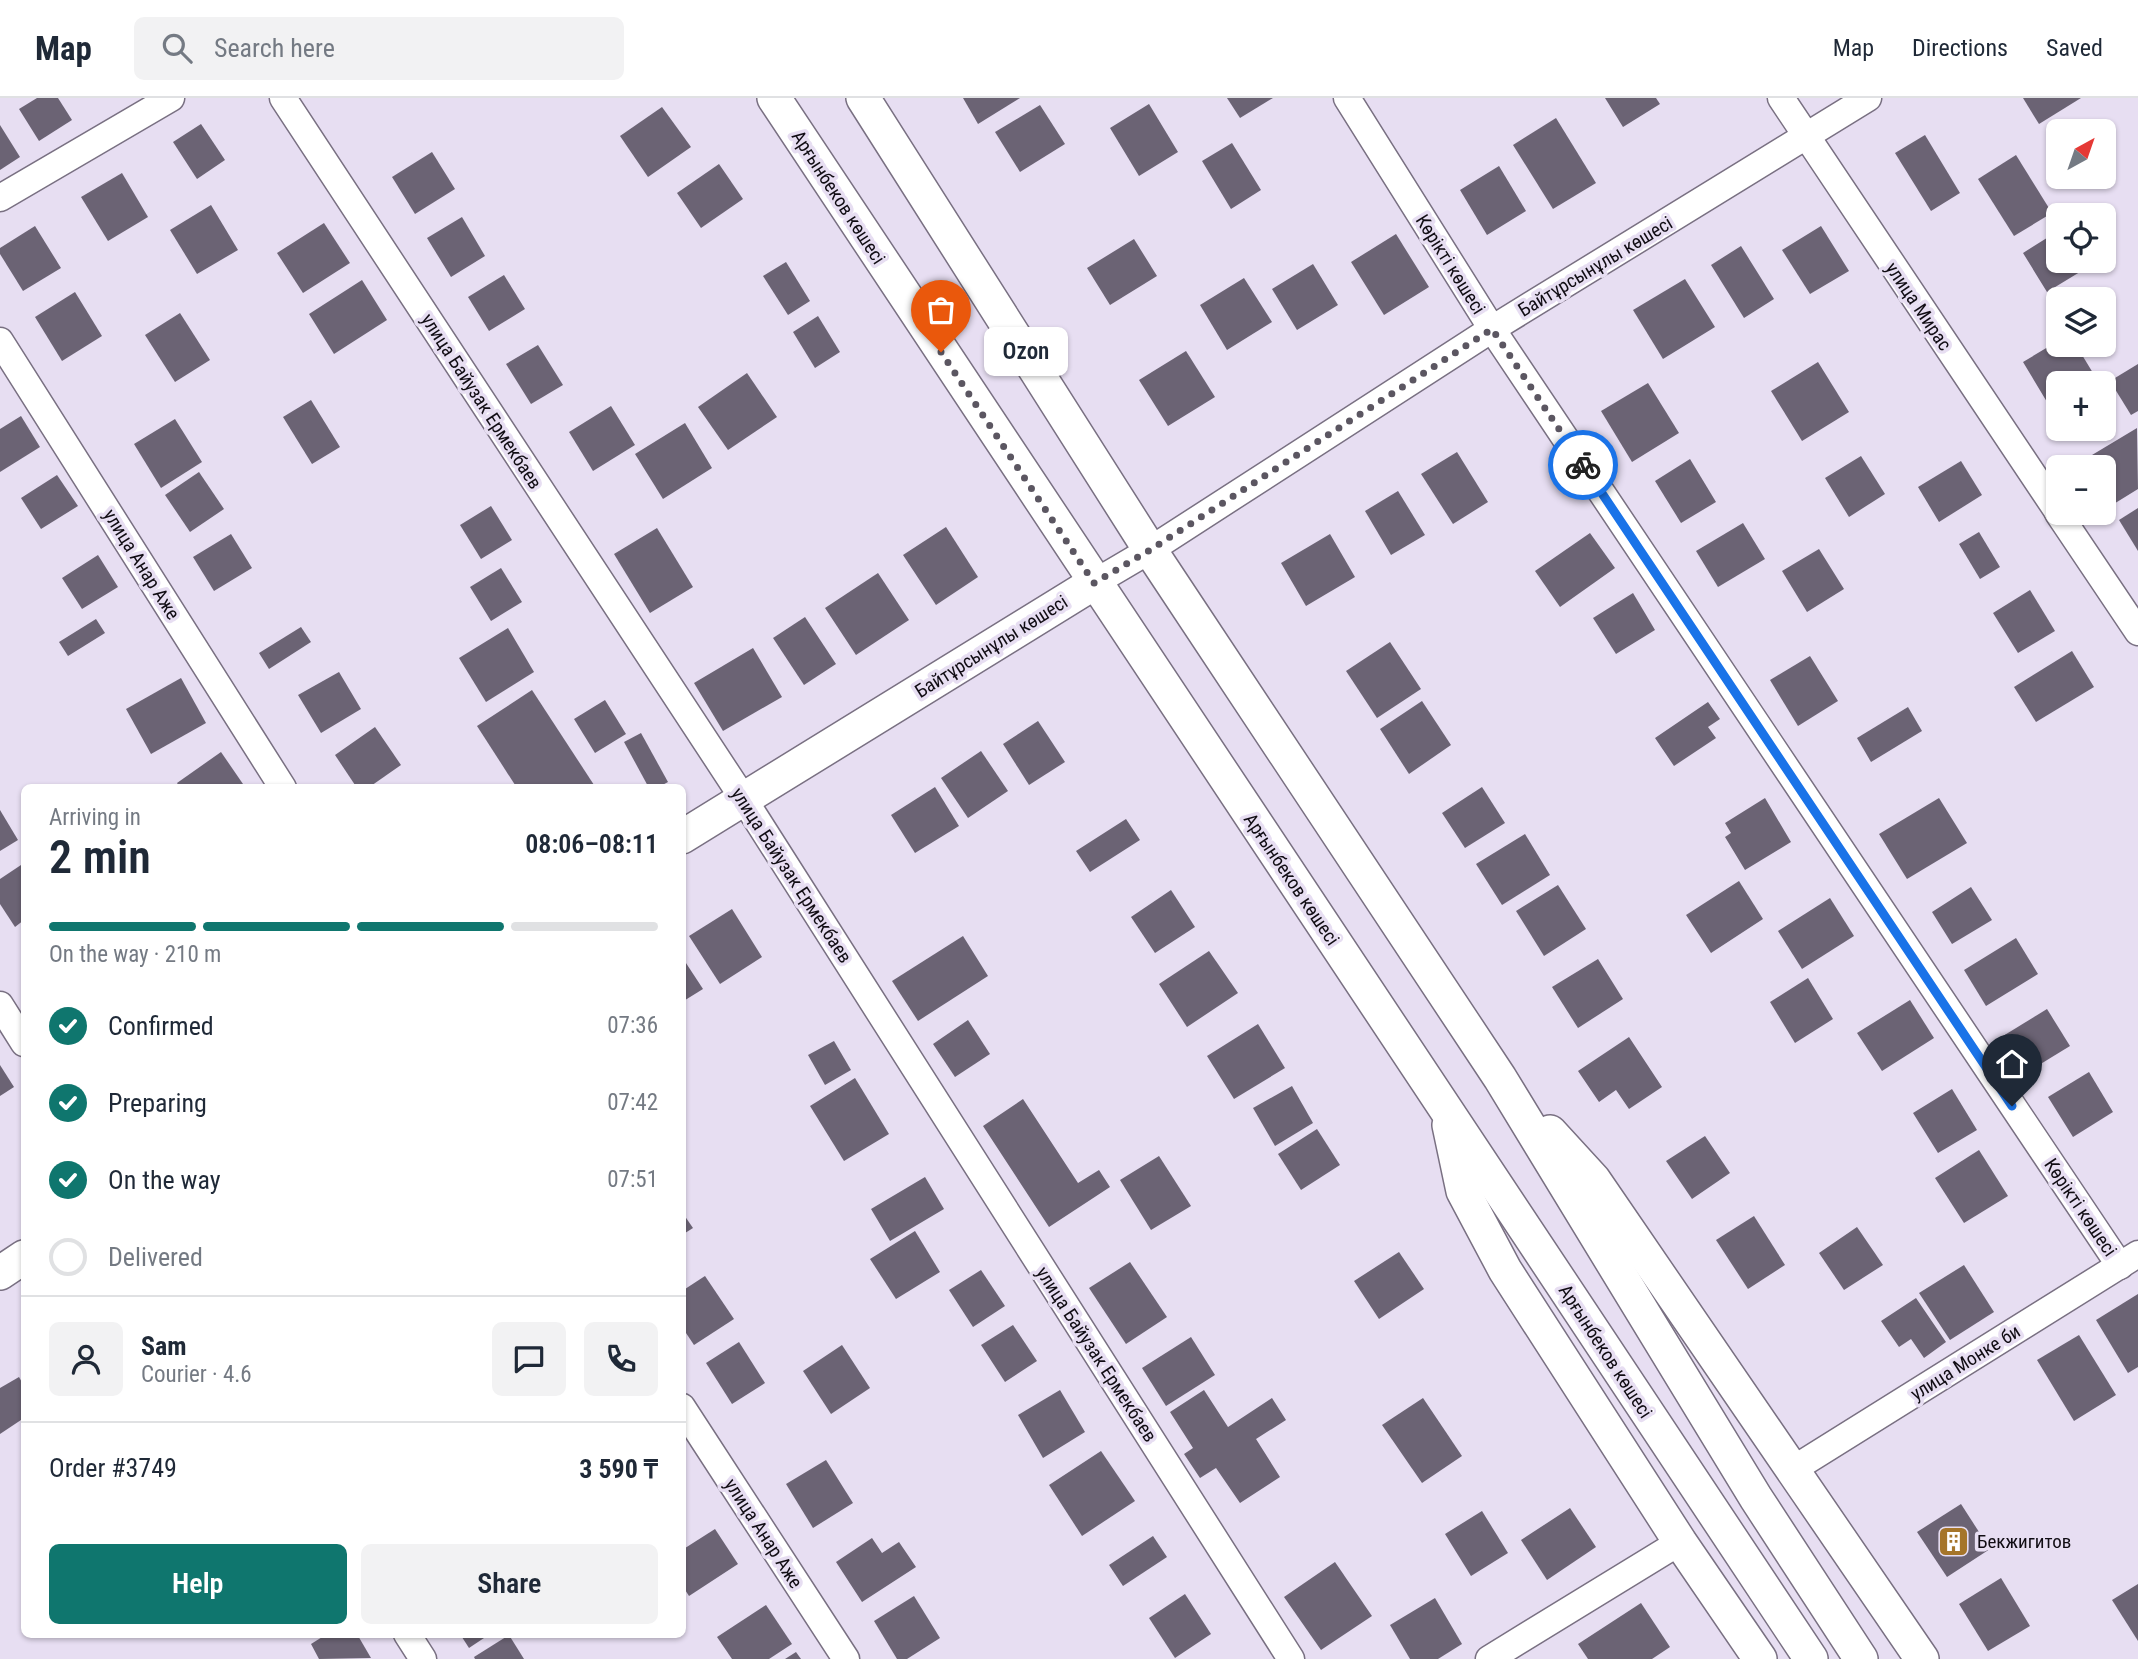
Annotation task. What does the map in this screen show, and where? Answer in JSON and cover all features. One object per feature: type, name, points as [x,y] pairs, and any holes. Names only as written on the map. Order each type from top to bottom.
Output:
[{"type":"main road","name":"Арғынбеков көшесі","points":[[774,98],[1811,1659]]},
{"type":"main road","points":[[863,98],[1150,550],[1500,1078],[1756,1498],[1861,1659]]},
{"type":"main road","name":"Байтұрсынұлы көшесі","points":[[686,834],[1094,583]]},
{"type":"main road","points":[[1500,1078],[1594,1180],[1922,1659]]},
{"type":"main road","points":[[1444,1106],[1463,1191],[1505,1270],[1680,1542],[1760,1659]]},
{"type":"main road","points":[[0,1273],[21,1259]]},
{"type":"street","points":[[0,198],[171,98]]},
{"type":"street","name":"улица Байузак Ермекбаев","points":[[283,98],[743,798],[1292,1659]]},
{"type":"street","name":"Көрікті көшесі","points":[[1347,98],[1492,329],[2129,1260]]},
{"type":"street","name":"улица Мирас","points":[[1781,98],[2046,495]]},
{"type":"street","name":"Байтұрсынұлы көшесі","points":[[1094,583],[1150,550],[1492,329],[1868,98]]},
{"type":"street","name":"улица Анар Аже","points":[[0,341],[281,784]]},
{"type":"street","name":"улица Мирас","points":[[2066,525],[2138,632]]},
{"type":"street","points":[[0,1005],[21,1038]]},
{"type":"street","name":"улица Монке би","points":[[1792,1470],[2129,1260]]},
{"type":"street","name":"улица Анар Аже","points":[[686,1413],[846,1659]]},
{"type":"street","points":[[1489,1659],[1680,1542]]},
{"type":"street","points":[[410,1638],[423,1659]]},
{"type":"building","points":[[37,98],[58,98],[72,120],[39,141],[19,109]]},
{"type":"building","points":[[963,98],[1020,98],[978,124]]},
{"type":"building","points":[[1227,98],[1273,98],[1240,118]]},
{"type":"building","points":[[1605,98],[1656,98],[1660,104],[1623,127]]},
{"type":"building","points":[[2023,98],[2081,98],[2046,119],[2039,124]]},
{"type":"building","points":[[1149,104],[1178,152],[1139,176],[1110,128]]},
{"type":"building","points":[[1040,105],[1065,144],[1020,172],[995,132]]},
{"type":"building","points":[[662,107],[691,147],[648,177],[620,136]]},
{"type":"building","points":[[1556,118],[1596,183],[1553,209],[1513,145]]},
{"type":"building","points":[[201,124],[225,160],[197,179],[173,142]]},
{"type":"building","points":[[0,125],[20,157],[0,170]]},
{"type":"building","points":[[1925,135],[1960,193],[1931,211],[1895,153]]},
{"type":"building","points":[[1232,143],[1261,190],[1231,209],[1202,161]]},
{"type":"building","points":[[432,152],[455,189],[415,214],[392,177]]},
{"type":"building","points":[[2016,155],[2046,203],[2046,217],[2014,236],[1978,179]]},
{"type":"building","points":[[719,164],[743,199],[701,228],[677,193]]},
{"type":"building","points":[[1499,166],[1526,211],[1487,235],[1460,190]]},
{"type":"building","points":[[122,173],[148,217],[108,241],[81,197]]},
{"type":"building","points":[[211,205],[238,250],[197,274],[170,230]]},
{"type":"building","points":[[462,217],[485,256],[451,277],[427,238]]},
{"type":"building","points":[[324,223],[350,263],[303,293],[277,253]]},
{"type":"building","points":[[35,226],[61,268],[23,291],[0,254],[0,248]]},
{"type":"building","points":[[1821,226],[1849,271],[1810,294],[1782,250]]},
{"type":"building","points":[[1396,234],[1429,287],[1384,315],[1351,262]]},
{"type":"building","points":[[1134,239],[1157,276],[1110,305],[1087,268]]},
{"type":"building","points":[[2046,239],[2046,273],[2078,273],[2055,287],[2046,287],[2046,290],[2023,253]]},
{"type":"building","points":[[1741,246],[1774,299],[1744,318],[1711,265]]},
{"type":"building","points":[[786,262],[810,301],[788,315],[763,276]]},
{"type":"building","points":[[1313,264],[1338,305],[1297,330],[1272,289]]},
{"type":"building","points":[[504,275],[525,309],[489,331],[468,297]]},
{"type":"building","points":[[1244,278],[1272,322],[1227,350],[1200,305]]},
{"type":"building","points":[[1685,279],[1715,327],[1663,359],[1633,310]]},
{"type":"building","points":[[362,280],[387,320],[334,354],[309,314]]},
{"type":"building","points":[[75,292],[102,336],[62,361],[35,317]]},
{"type":"building","points":[[180,313],[210,360],[175,382],[145,335]]},
{"type":"building","points":[[818,316],[840,352],[815,368],[793,332]]},
{"type":"building","points":[[538,345],[563,385],[531,404],[506,364]]},
{"type":"building","points":[[2046,348],[2046,357],[2083,357],[2092,371],[2046,371],[2046,400],[2023,362]]},
{"type":"building","points":[[1186,351],[1215,397],[1168,426],[1139,380]]},
{"type":"building","points":[[1818,362],[1849,412],[1802,441],[1771,391]]},
{"type":"building","points":[[2138,364],[2138,411],[2131,415],[2116,391],[2116,377]]},
{"type":"building","points":[[747,373],[777,417],[728,450],[698,407]]},
{"type":"building","points":[[1648,383],[1679,433],[1632,462],[1601,411]]},
{"type":"building","points":[[311,400],[340,447],[312,464],[283,417]]},
{"type":"building","points":[[611,406],[635,445],[593,471],[569,432]]},
{"type":"building","points":[[21,416],[40,447],[0,472],[0,429]]},
{"type":"building","points":[[175,419],[202,462],[161,488],[134,444]]},
{"type":"building","points":[[685,423],[712,468],[663,499],[635,454]]},
{"type":"building","points":[[2137,428],[2138,489],[2116,503],[2116,455],[2092,455]]},
{"type":"building","points":[[1457,452],[1488,502],[1453,524],[1421,474]]},
{"type":"building","points":[[1861,456],[1885,494],[1849,517],[1825,478]]},
{"type":"building","points":[[1690,459],[1716,502],[1681,523],[1655,481]]},
{"type":"building","points":[[1961,461],[1982,495],[1939,522],[1918,487]]},
{"type":"building","points":[[199,472],[224,509],[190,532],[165,495]]},
{"type":"building","points":[[57,475],[78,506],[41,529],[21,498]]},
{"type":"building","points":[[1398,491],[1425,535],[1391,555],[1365,511]]},
{"type":"building","points":[[491,506],[512,540],[481,559],[460,525]]},
{"type":"building","points":[[2138,508],[2138,551],[2119,520]]},
{"type":"building","points":[[1743,523],[1765,559],[1718,587],[1696,551]]},
{"type":"building","points":[[946,527],[978,577],[936,605],[903,555]]},
{"type":"building","points":[[657,528],[693,587],[650,613],[614,554]]},
{"type":"building","points":[[1979,532],[2000,567],[1980,579],[1959,544]]},
{"type":"building","points":[[1590,533],[1615,568],[1560,607],[1535,571]]},
{"type":"building","points":[[231,534],[252,568],[214,591],[193,557]]},
{"type":"building","points":[[1330,534],[1355,577],[1306,606],[1281,563]]},
{"type":"building","points":[[1819,549],[1844,589],[1807,612],[1782,571]]},
{"type":"building","points":[[98,555],[118,587],[82,609],[62,578]]},
{"type":"building","points":[[501,568],[522,602],[491,621],[470,587]]},
{"type":"building","points":[[878,573],[909,620],[856,655],[825,608]]},
{"type":"building","points":[[2030,590],[2055,631],[2018,653],[1993,613]]},
{"type":"building","points":[[1633,593],[1655,630],[1616,654],[1593,618]]},
{"type":"building","points":[[805,617],[836,664],[804,685],[773,638]]},
{"type":"building","points":[[96,619],[105,633],[68,656],[59,642]]},
{"type":"building","points":[[301,627],[311,642],[269,669],[259,653]]},
{"type":"building","points":[[508,628],[534,672],[486,702],[459,658]]},
{"type":"building","points":[[1390,642],[1421,689],[1377,718],[1346,671]]},
{"type":"building","points":[[753,648],[782,697],[723,731],[694,683]]},
{"type":"building","points":[[2072,651],[2094,687],[2036,722],[2014,687]]},
{"type":"building","points":[[1810,656],[1838,701],[1798,726],[1770,680]]},
{"type":"building","points":[[339,672],[361,709],[321,733],[298,695]]},
{"type":"building","points":[[181,678],[206,723],[151,754],[126,709]]},
{"type":"building","points":[[532,690],[593,784],[514,784],[477,726]]},
{"type":"building","points":[[605,700],[626,734],[595,753],[574,719]]},
{"type":"building","points":[[1422,701],[1451,745],[1409,774],[1380,729]]},
{"type":"building","points":[[1708,702],[1720,719],[1708,727],[1716,738],[1674,766],[1655,738]]},
{"type":"building","points":[[1908,707],[1922,731],[1871,762],[1857,738]]},
{"type":"building","points":[[1038,721],[1065,762],[1029,785],[1003,744]]},
{"type":"building","points":[[375,727],[401,765],[374,784],[354,784],[335,755]]},
{"type":"building","points":[[641,733],[668,782],[647,784],[624,742]]},
{"type":"building","points":[[981,751],[1008,791],[968,818],[941,778]]},
{"type":"building","points":[[221,752],[243,784],[178,784]]},
{"type":"building","points":[[935,787],[959,826],[915,853],[891,815]]},
{"type":"building","points":[[1482,787],[1505,823],[1465,848],[1442,813]]},
{"type":"building","points":[[1765,798],[1791,842],[1745,870],[1725,837],[1731,833],[1725,823]]},
{"type":"building","points":[[1939,798],[1967,843],[1907,879],[1879,834]]},
{"type":"building","points":[[0,810],[18,840],[0,851]]},
{"type":"building","points":[[1126,819],[1140,840],[1090,872],[1076,851]]},
{"type":"building","points":[[1525,834],[1550,875],[1502,905],[1476,864]]},
{"type":"building","points":[[21,865],[21,922],[15,927],[0,904],[0,879]]},
{"type":"building","points":[[1739,881],[1763,919],[1711,953],[1686,915]]},
{"type":"building","points":[[1558,885],[1586,929],[1544,956],[1516,911]]},
{"type":"building","points":[[1971,887],[1992,920],[1952,944],[1932,912]]},
{"type":"building","points":[[1171,890],[1195,927],[1155,953],[1131,917]]},
{"type":"building","points":[[1830,898],[1854,936],[1802,969],[1778,931]]},
{"type":"building","points":[[732,909],[762,957],[720,984],[689,936]]},
{"type":"building","points":[[963,936],[988,976],[918,1021],[892,981]]},
{"type":"building","points":[[2016,938],[2038,974],[1986,1006],[1964,970]]},
{"type":"building","points":[[1209,951],[1238,993],[1187,1027],[1159,984]]},
{"type":"building","points":[[1598,959],[1623,999],[1578,1028],[1552,987]]},
{"type":"building","points":[[686,963],[703,989],[686,1000]]},
{"type":"building","points":[[1808,978],[1833,1019],[1795,1043],[1770,1002]]},
{"type":"building","points":[[1910,1000],[1934,1038],[1882,1071],[1857,1033]]},
{"type":"building","points":[[2047,1009],[2070,1046],[2026,1073],[2003,1036]]},
{"type":"building","points":[[968,1020],[990,1054],[955,1077],[933,1044]]},
{"type":"building","points":[[1258,1024],[1285,1068],[1234,1099],[1207,1056]]},
{"type":"building","points":[[1629,1037],[1662,1087],[1629,1109],[1616,1090],[1599,1102],[1578,1071]]},
{"type":"building","points":[[834,1041],[851,1070],[825,1085],[808,1055]]},
{"type":"building","points":[[0,1065],[14,1087],[0,1096]]},
{"type":"building","points":[[2089,1072],[2113,1112],[2073,1137],[2048,1097]]},
{"type":"building","points":[[855,1078],[889,1134],[844,1161],[810,1106]]},
{"type":"building","points":[[1292,1086],[1313,1123],[1275,1146],[1253,1108]]},
{"type":"building","points":[[1952,1089],[1977,1130],[1938,1153],[1913,1113]]},
{"type":"building","points":[[1023,1099],[1078,1183],[1099,1170],[1110,1187],[1049,1227],[983,1126]]},
{"type":"building","points":[[1317,1129],[1340,1165],[1301,1190],[1278,1154]]},
{"type":"building","points":[[1705,1136],[1730,1173],[1692,1199],[1666,1161]]},
{"type":"building","points":[[1979,1150],[2008,1196],[1964,1223],[1935,1178]]},
{"type":"building","points":[[1159,1156],[1191,1206],[1151,1230],[1120,1180]]},
{"type":"building","points":[[925,1177],[944,1209],[890,1241],[871,1209]]},
{"type":"building","points":[[1754,1216],[1785,1265],[1748,1289],[1716,1240]]},
{"type":"building","points":[[686,1218],[693,1228],[686,1232]]},
{"type":"building","points":[[1857,1227],[1883,1265],[1844,1290],[1819,1253]]},
{"type":"building","points":[[915,1231],[940,1272],[896,1299],[870,1259]]},
{"type":"building","points":[[1399,1252],[1424,1289],[1379,1319],[1354,1281]]},
{"type":"building","points":[[1130,1262],[1167,1317],[1126,1344],[1089,1288]]},
{"type":"building","points":[[1964,1265],[1994,1312],[1950,1340],[1919,1293]]},
{"type":"building","points":[[981,1270],[1005,1306],[973,1327],[949,1290]]},
{"type":"building","points":[[705,1276],[734,1319],[694,1345],[686,1333],[686,1288]]},
{"type":"building","points":[[2138,1294],[2138,1367],[2128,1373],[2096,1320]]},
{"type":"building","points":[[1916,1298],[1946,1342],[1924,1358],[1911,1339],[1899,1347],[1881,1321]]},
{"type":"building","points":[[1013,1325],[1037,1361],[1005,1382],[981,1345]]},
{"type":"building","points":[[2079,1335],[2116,1395],[2074,1421],[2037,1360]]},
{"type":"building","points":[[1191,1337],[1215,1375],[1166,1406],[1142,1368]]},
{"type":"building","points":[[739,1342],[765,1383],[732,1404],[706,1363]]},
{"type":"building","points":[[842,1345],[870,1388],[831,1414],[803,1371]]},
{"type":"building","points":[[19,1377],[21,1381],[21,1420],[0,1434],[0,1388]]},
{"type":"building","points":[[1060,1390],[1085,1432],[1043,1458],[1018,1415]]},
{"type":"building","points":[[1204,1390],[1228,1427],[1272,1398],[1286,1420],[1256,1439],[1280,1477],[1240,1503],[1216,1468],[1200,1478],[1184,1454],[1193,1448],[1170,1412]]},
{"type":"building","points":[[1423,1398],[1462,1456],[1422,1483],[1382,1425]]},
{"type":"building","points":[[1101,1451],[1135,1501],[1082,1536],[1049,1485]]},
{"type":"building","points":[[826,1460],[853,1503],[813,1528],[786,1484]]},
{"type":"building","name":"Бекжигитов","points":[[1961,1504],[1990,1549],[1947,1577],[1917,1532]]},
{"type":"building","points":[[1570,1508],[1596,1547],[1547,1580],[1521,1540]]},
{"type":"building","points":[[1482,1511],[1508,1553],[1471,1576],[1445,1534]]},
{"type":"building","points":[[715,1529],[738,1564],[689,1596],[686,1591],[686,1547]]},
{"type":"building","points":[[1153,1536],[1167,1557],[1123,1586],[1109,1565]]},
{"type":"building","points":[[872,1538],[882,1553],[899,1542],[916,1567],[862,1602],[836,1562]]},
{"type":"building","points":[[1335,1562],[1372,1616],[1321,1650],[1284,1597]]},
{"type":"building","points":[[2001,1578],[2030,1626],[1988,1651],[1959,1604]]},
{"type":"building","points":[[2138,1584],[2138,1641],[2112,1600]]},
{"type":"building","points":[[1185,1594],[1211,1634],[1175,1658],[1149,1618]]},
{"type":"building","points":[[914,1596],[940,1638],[907,1659],[897,1659],[874,1621]]},
{"type":"building","points":[[1435,1598],[1462,1644],[1438,1659],[1410,1659],[1390,1625]]},
{"type":"building","points":[[1641,1603],[1670,1647],[1652,1659],[1588,1659],[1578,1644]]},
{"type":"building","points":[[766,1605],[792,1644],[769,1659],[732,1659],[717,1637]]},
{"type":"building","points":[[321,1638],[359,1638],[371,1658],[319,1659],[311,1644]]},
{"type":"building","points":[[463,1638],[484,1638],[469,1648]]},
{"type":"building","points":[[504,1638],[511,1638],[524,1659],[475,1659],[474,1657]]},
{"type":"building","points":[[796,1652],[801,1659],[785,1659]]},
{"type":"way so far","points":[[941,352],[1094,583],[1150,550],[1492,329],[1583,465]]},
{"type":"place","name":"Ozon","points":[[941,352]]},
{"type":"place","name":"Бекжигитов","points":[[1954,1541]]},
{"type":"route","points":[[1583,465],[2012,1106]]}]
